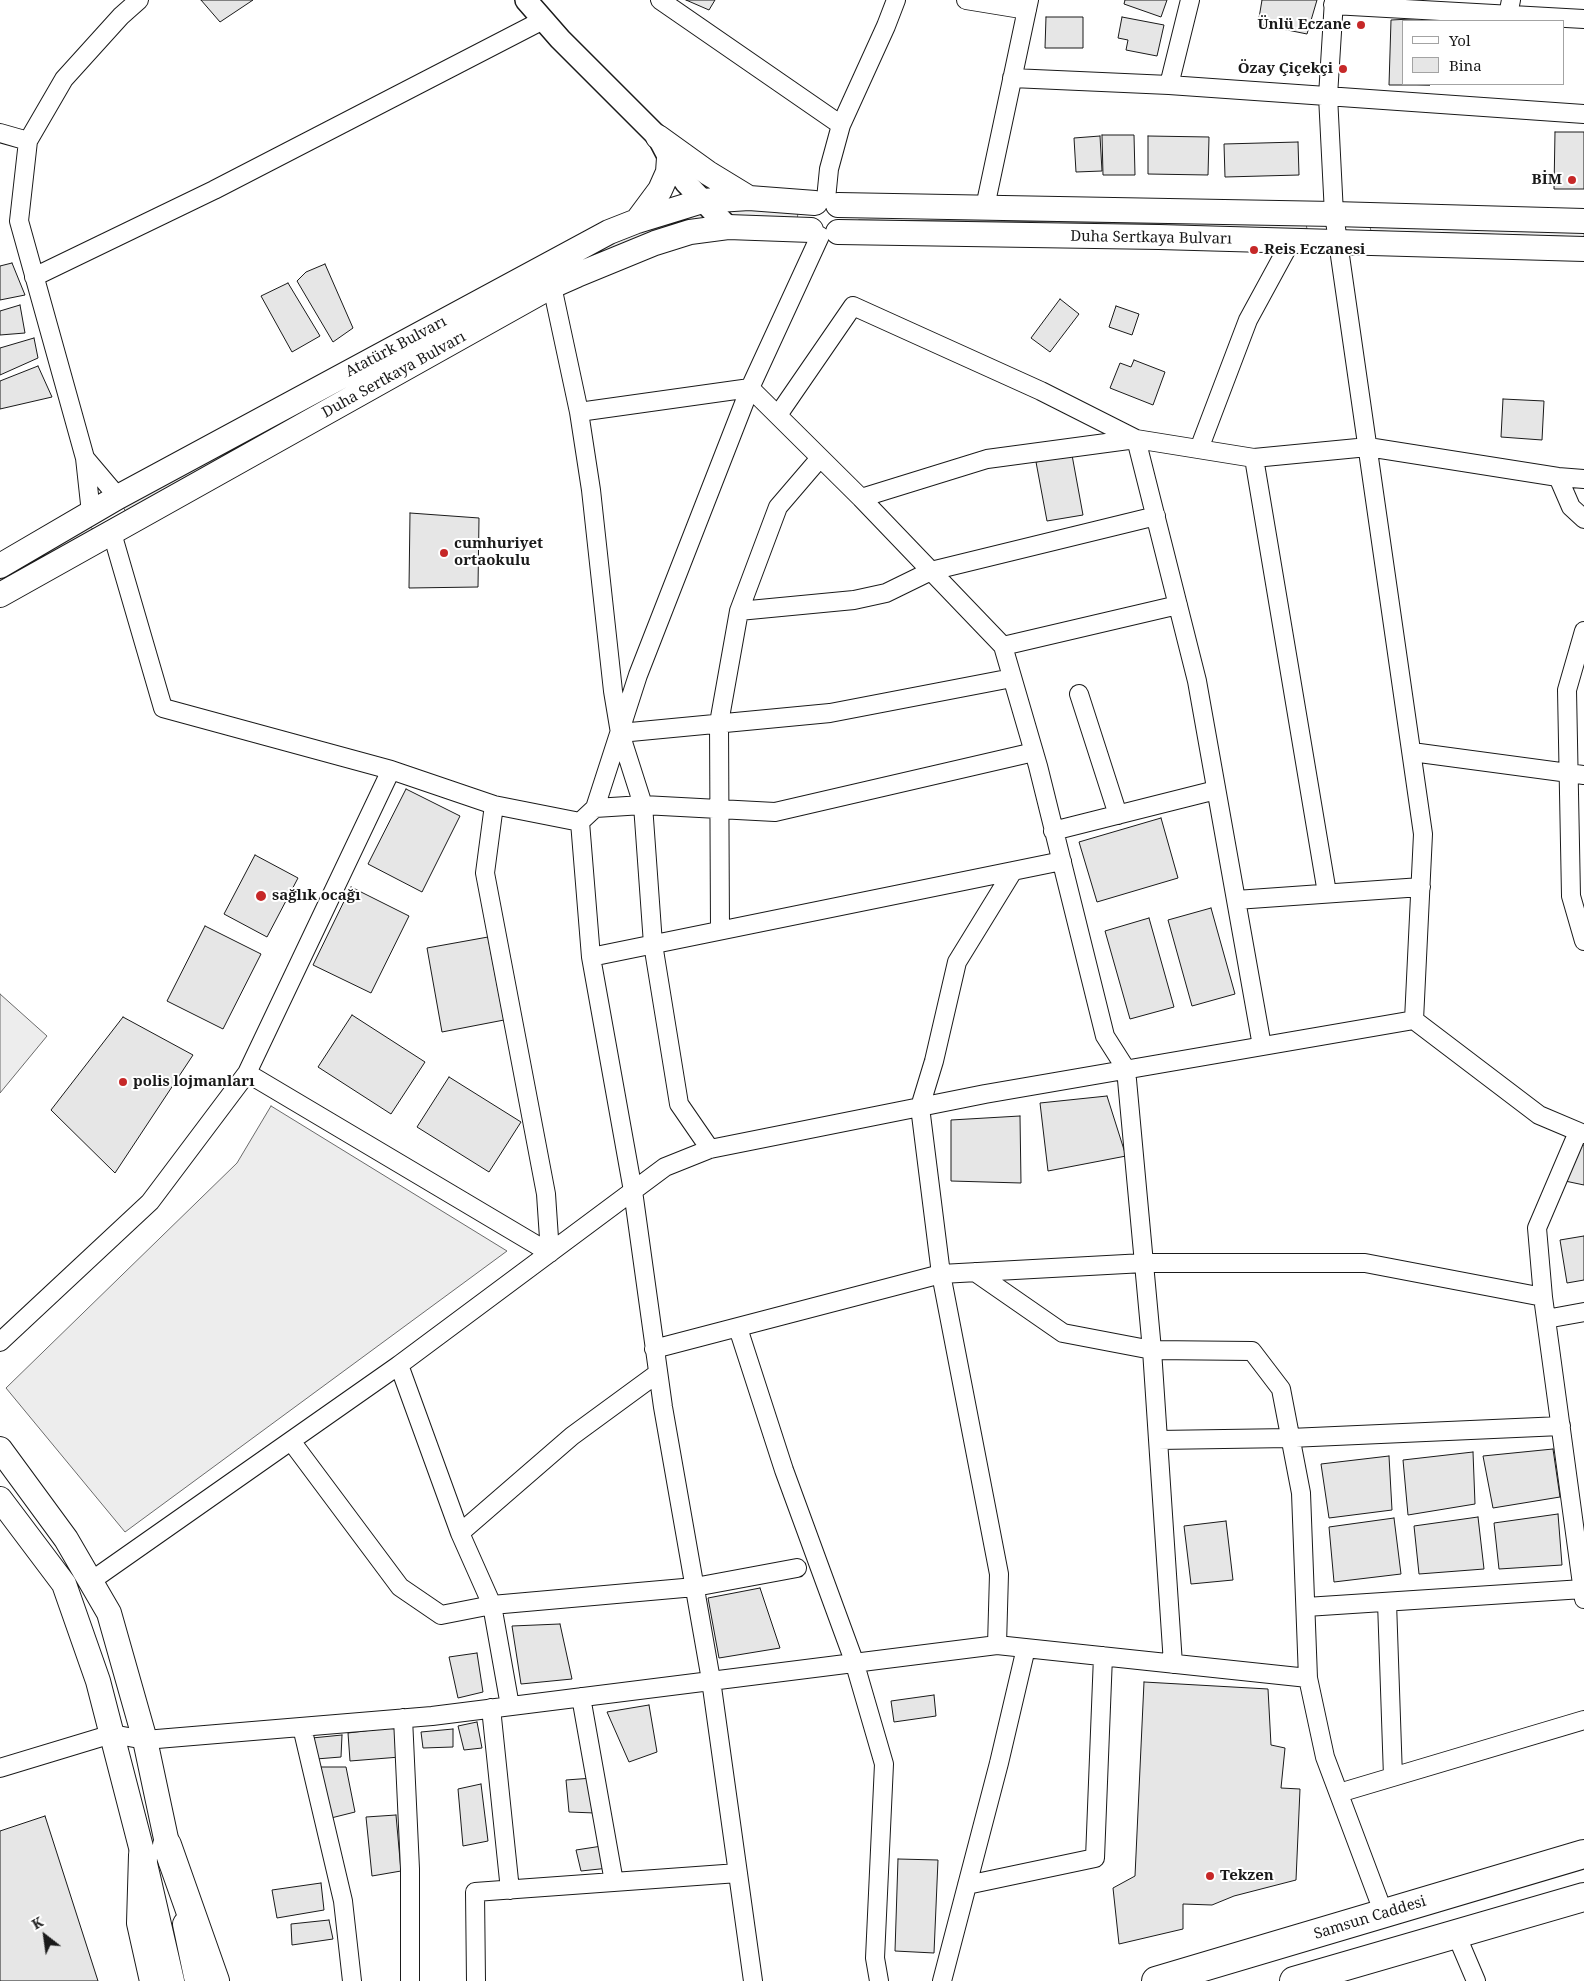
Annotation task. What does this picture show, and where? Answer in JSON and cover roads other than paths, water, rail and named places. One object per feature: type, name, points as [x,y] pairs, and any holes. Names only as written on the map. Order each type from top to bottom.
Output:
[{"type":"highway","points":[[154,1981],[141,1923],[155,1850]]},
{"type":"highway","points":[[155,1850],[215,1981]]},
{"type":"highway","name":"Samsun Caddesi","points":[[1156,1981],[1584,1854]]},
{"type":"highway","points":[[1294,1981],[1584,1897]]},
{"type":"main road","points":[[658,137],[708,173],[749,198]]},
{"type":"main road","points":[[637,221],[663,185],[668,172],[669,158]]},
{"type":"main road","name":"Atatürk Bulvarı","points":[[0,566],[118,497],[610,232],[637,221],[702,202],[749,198],[826,202]]},
{"type":"main road","points":[[826,202],[844,215],[842,228],[823,233],[808,225],[807,212],[826,202]]},
{"type":"main road","name":"Duha Sertkaya Bulvarı","points":[[826,202],[1584,221]]},
{"type":"main road","name":"Duha Sertkaya Bulvarı","points":[[0,595],[552,286],[601,264],[690,232],[728,227],[823,233],[1159,237],[1584,248]]},
{"type":"main road","points":[[112,533],[118,497]]},
{"type":"main road","points":[[91,513],[112,533]]},
{"type":"main road","points":[[0,1449],[66,1539],[109,1613],[145,1740],[155,1850],[172,1981]]},
{"type":"main road","points":[[0,1500],[64,1584],[98,1681],[112,1734],[155,1850],[197,1981]]},
{"type":"street","points":[[91,513],[86,458],[19,222],[28,141],[64,79],[121,16],[139,0]]},
{"type":"street","points":[[526,0],[543,20],[658,137],[669,158],[686,183],[702,202],[728,227]]},
{"type":"street","points":[[660,0],[842,125]]},
{"type":"street","points":[[826,202],[829,169],[842,125],[896,0]]},
{"type":"street","points":[[966,0],[1028,5],[985,207]]},
{"type":"street","points":[[1169,85],[1190,0]]},
{"type":"street","points":[[1414,1020],[1423,834],[1334,214],[1328,96],[1334,3],[1509,8],[1584,19]]},
{"type":"street","points":[[34,277],[214,190],[543,20]]},
{"type":"street","points":[[1012,78],[1169,85],[1584,114]]},
{"type":"street","points":[[0,134],[28,141]]},
{"type":"street","points":[[580,822],[596,808],[638,675],[750,388],[823,233]]},
{"type":"street","points":[[1199,449],[1248,320],[1291,241]]},
{"type":"street","points":[[552,286],[579,412],[590,490],[612,691],[620,733],[643,805],[653,944],[679,1104],[710,1149]]},
{"type":"street","points":[[778,415],[853,306],[1041,391],[1136,439],[1197,681],[1262,1046]]},
{"type":"street","points":[[579,412],[750,388]]},
{"type":"street","points":[[750,388],[861,498],[1003,646],[1034,752],[1105,1036],[1126,1069],[1152,1350],[1173,1664]]},
{"type":"street","points":[[861,498],[987,459],[1136,439],[1254,458],[1368,447],[1558,477],[1584,479]]},
{"type":"street","points":[[86,458],[118,497]]},
{"type":"street","points":[[720,930],[719,723],[739,611],[778,507],[820,458]]},
{"type":"street","points":[[1254,458],[1327,893]]},
{"type":"street","points":[[1558,477],[1571,507],[1584,518]]},
{"type":"street","points":[[739,611],[854,600],[886,593],[931,572],[1156,516]]},
{"type":"street","points":[[112,533],[163,708],[391,770],[494,805],[580,822]]},
{"type":"street","points":[[1003,646],[1178,604]]},
{"type":"street","points":[[1584,631],[1567,690],[1576,774],[1572,896],[1584,941]]},
{"type":"street","points":[[620,733],[830,713],[1012,678]]},
{"type":"street","points":[[1079,694],[1118,814]]},
{"type":"street","points":[[596,808],[643,805],[775,812],[1034,752]]},
{"type":"street","points":[[1412,752],[1576,774]]},
{"type":"street","points":[[0,1342],[150,1202],[247,1073],[391,770]]},
{"type":"street","points":[[1053,831],[1216,790]]},
{"type":"street","points":[[494,805],[485,873],[546,1194],[550,1253]]},
{"type":"street","points":[[580,822],[591,957],[633,1191],[654,1349],[711,1680],[753,1981]]},
{"type":"street","points":[[591,957],[1062,861]]},
{"type":"street","points":[[997,1645],[999,1574],[941,1274],[920,1107],[934,1061],[957,962],[1013,871]]},
{"type":"street","points":[[1236,900],[1421,887]]},
{"type":"street","points":[[91,1581],[400,1365],[665,1167],[710,1149],[920,1107],[1126,1069],[1414,1020],[1539,1115],[1581,1133],[1537,1228],[1543,1297],[1583,1594],[1387,1602],[1306,1608]]},
{"type":"street","points":[[247,1073],[550,1253]]},
{"type":"street","points":[[654,1349],[941,1274],[975,1272],[1144,1263],[1365,1263],[1543,1297]]},
{"type":"street","points":[[975,1272],[1063,1332],[1152,1350],[1252,1351],[1281,1389],[1301,1493],[1308,1678],[1324,1757],[1384,1914]]},
{"type":"street","points":[[1546,1319],[1584,1312]]},
{"type":"street","points":[[738,1328],[784,1470],[854,1662],[884,1764],[875,1958],[879,1981]]},
{"type":"street","points":[[400,1365],[460,1533],[492,1605],[510,1706]]},
{"type":"street","points":[[460,1533],[572,1436],[658,1373]]},
{"type":"street","points":[[1158,1440],[1290,1438],[1561,1426]]},
{"type":"street","points":[[290,1441],[400,1587],[441,1615],[492,1605],[694,1587],[797,1568]]},
{"type":"street","points":[[1387,1602],[1393,1777]]},
{"type":"street","points":[[0,1768],[112,1734],[145,1740],[403,1718],[997,1645],[1308,1678]]},
{"type":"street","points":[[942,1981],[999,1763],[1026,1648]]},
{"type":"street","points":[[967,1885],[1095,1858],[1102,1656]]},
{"type":"street","points":[[581,1697],[614,1882]]},
{"type":"street","points":[[491,1708],[510,1890]]},
{"type":"street","points":[[403,1718],[410,1869],[410,1981]]},
{"type":"street","points":[[1339,1793],[1584,1720]]},
{"type":"street","points":[[302,1727],[343,1901],[352,1981]]},
{"type":"street","points":[[476,1981],[475,1892],[738,1873]]},
{"type":"street","points":[[1456,1934],[1476,1981]]},
{"type":"place","name":"Ünlü Eczane","points":[[1361,25]]},
{"type":"place","name":"Özay Çiçekçi","points":[[1343,69]]},
{"type":"place","name":"BİM","points":[[1572,180]]},
{"type":"place","name":"Reis Eczanesi","points":[[1254,250]]},
{"type":"place","name":"cumhuriyet ortaokulu","points":[[444,553]]},
{"type":"place","name":"sağlık ocağı","points":[[261,896]]},
{"type":"place","name":"polis lojmanları","points":[[123,1082]]},
{"type":"place","name":"Tekzen","points":[[1210,1876]]}]
